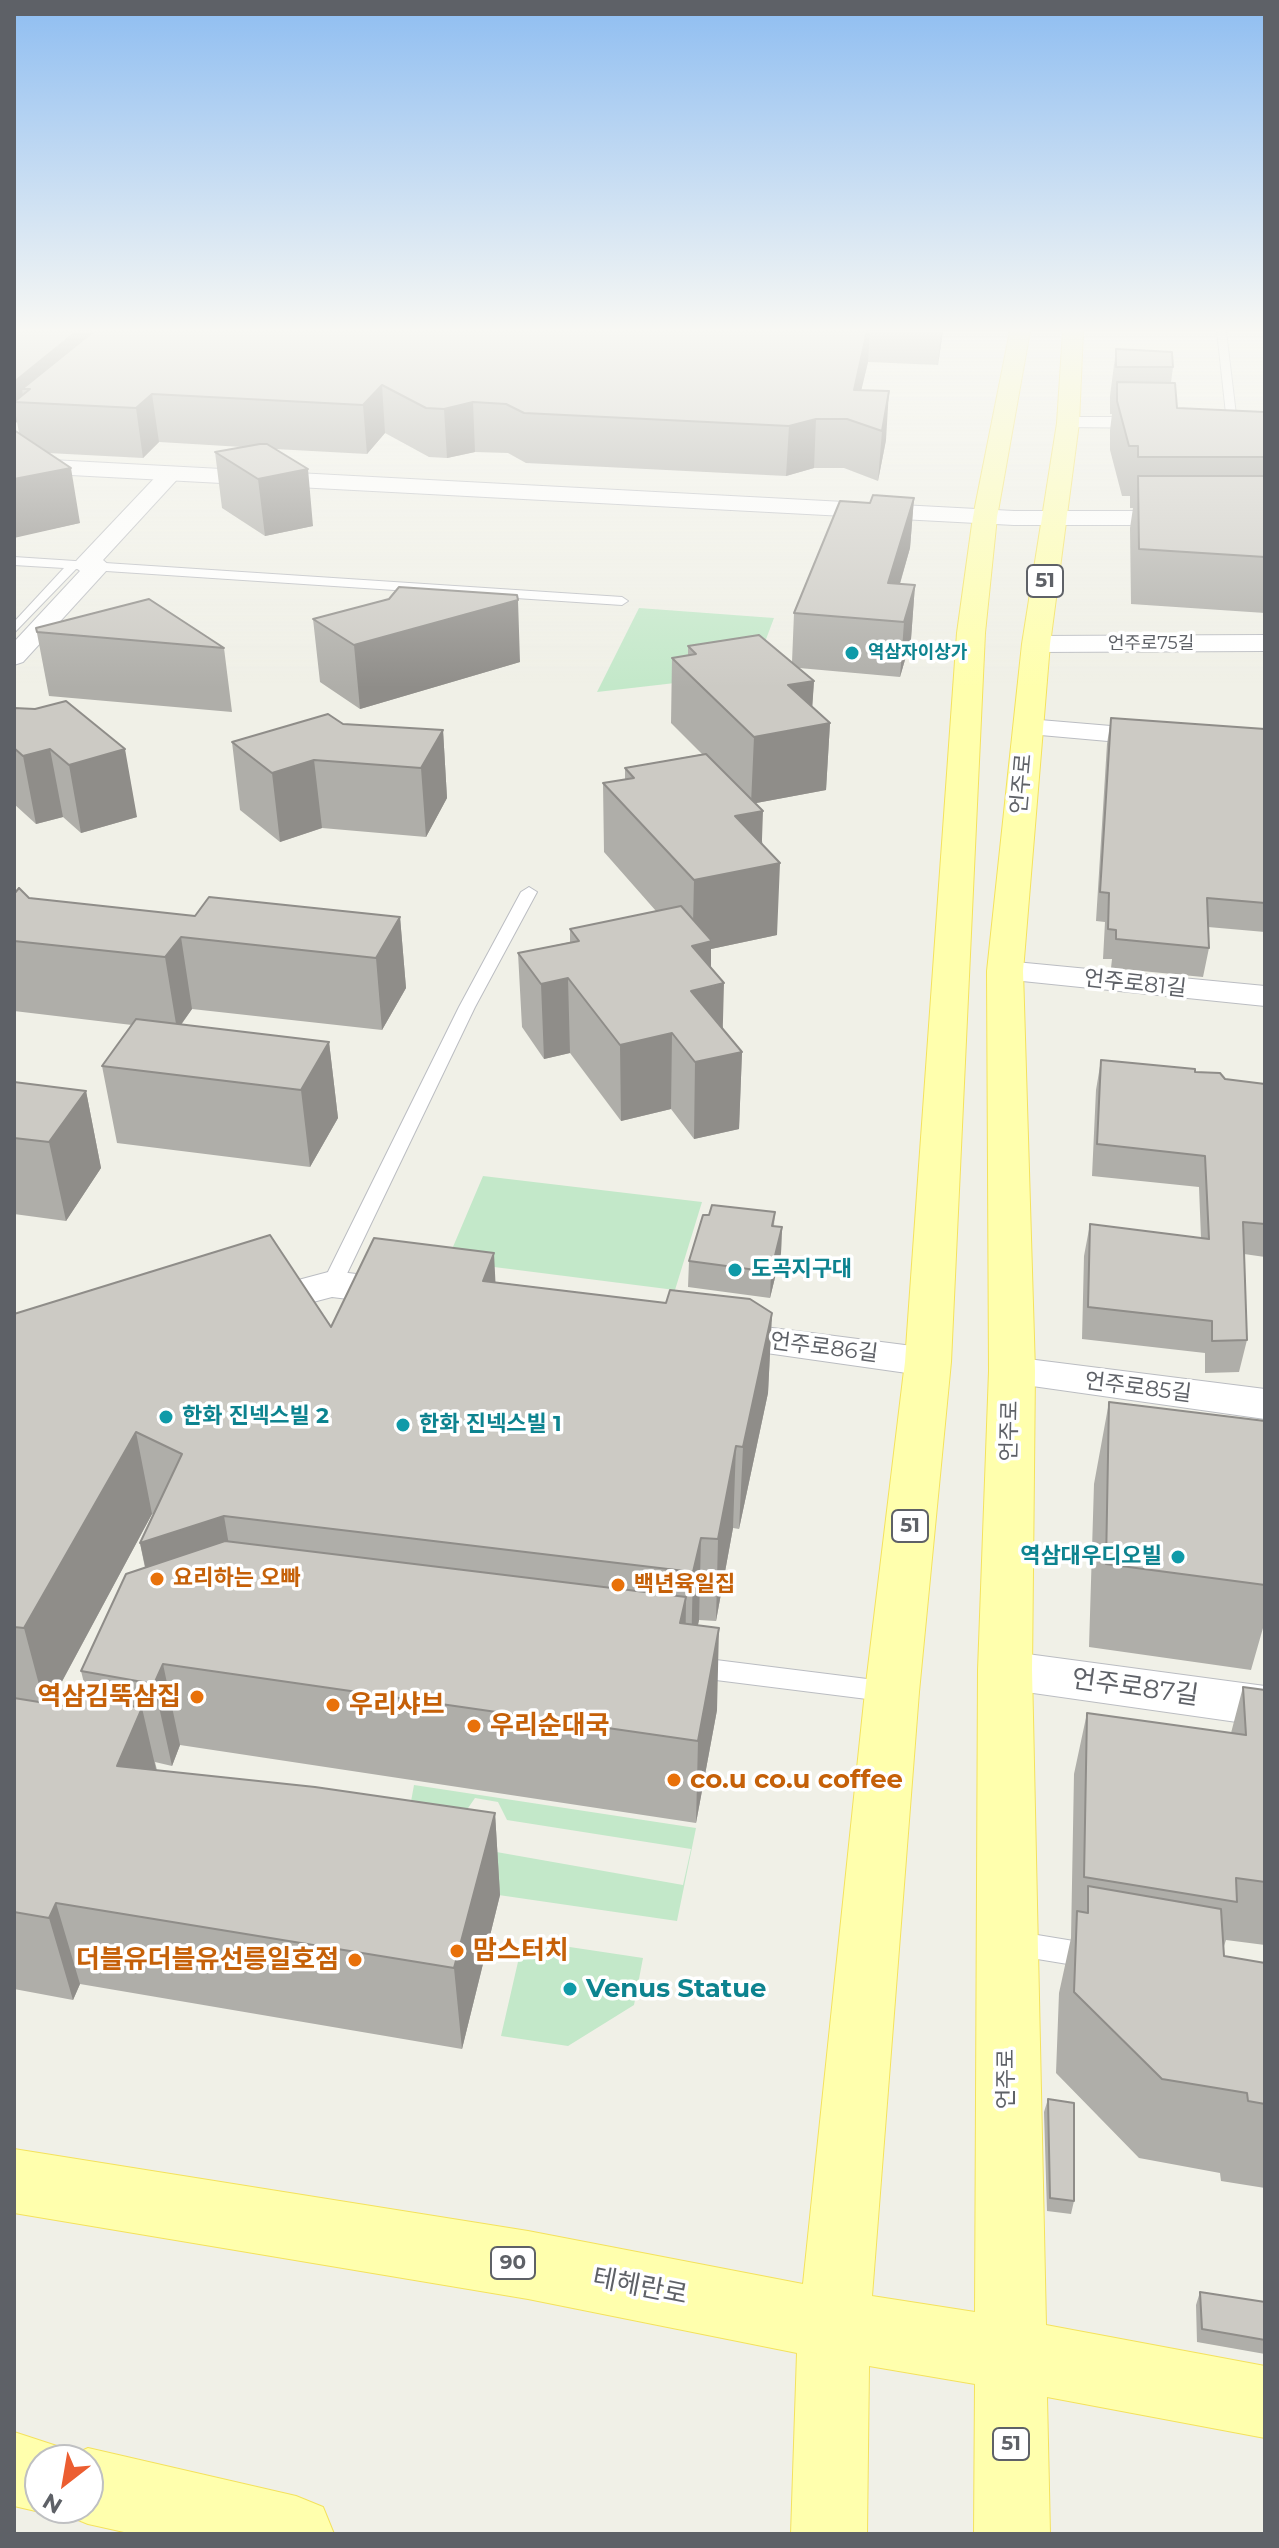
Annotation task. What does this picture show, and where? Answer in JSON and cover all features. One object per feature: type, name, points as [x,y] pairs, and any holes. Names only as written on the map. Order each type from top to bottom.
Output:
[{"type":"main road","name":"51","points":[[829,2534],[834,2325],[892,1692],[928,1362],[971,633],[985,517],[998,450]]},
{"type":"main road","name":"언주로","points":[[1012,2534],[1005,1670],[1012,1371],[1005,971],[1036,644],[1064,450]]},
{"type":"main road","points":[[14,465],[985,517],[1265,518]]},
{"type":"main road","name":"테헤란로","points":[[14,2181],[528,2265],[834,2325],[1010,2354],[1265,2402]]},
{"type":"main road","points":[[104,2490],[296,2534]]},
{"type":"street","points":[[14,657],[86,565],[172,473]]},
{"type":"street","name":"언주로75길","points":[[1036,644],[1265,643]]},
{"type":"street","points":[[1028,727],[1265,747]]},
{"type":"street","name":"언주로81길","points":[[1005,971],[1265,996]]},
{"type":"street","points":[[226,1312],[332,1284],[439,1298]]},
{"type":"street","name":"언주로86길","points":[[676,1329],[928,1362]]},
{"type":"street","name":"언주로85길","points":[[1012,1371],[1265,1404]]},
{"type":"street","name":"언주로87길","points":[[1005,1670],[1265,1706]]},
{"type":"lane","points":[[14,561],[622,601]]},
{"type":"lane","points":[[14,629],[86,565]]},
{"type":"lane","points":[[332,1284],[467,1007],[529,892]]},
{"type":"lane","points":[[671,1665],[892,1692]]},
{"type":"lane","points":[[1007,1942],[1113,1960]]},
{"type":"green space","points":[[639,608],[774,618],[753,674],[597,692]]},
{"type":"green space","points":[[483,1176],[702,1202],[675,1290],[447,1261]]},
{"type":"green space","points":[[414,1785],[696,1828],[677,1921],[327,1870],[410,1807]],"holes":[[[475,1798],[498,1802],[507,1820],[691,1849],[683,1885],[406,1836],[466,1811]]]},
{"type":"green space","points":[[523,1940],[643,1958],[634,2005],[568,2046],[501,2036]]},
{"type":"building","points":[[14,450],[44,450],[71,468],[14,479]]},
{"type":"building","points":[[277,450],[308,469],[258,479],[215,452]]},
{"type":"building","points":[[1138,450],[1265,450],[1265,457],[1138,457]]},
{"type":"building","points":[[1138,476],[1265,476],[1265,557],[1139,549]]},
{"type":"building","points":[[873,495],[914,498],[888,583],[915,585],[904,622],[794,613],[840,501],[870,503]]},
{"type":"building","points":[[399,587],[517,595],[518,600],[354,645],[313,619],[389,599]]},
{"type":"building","points":[[149,599],[224,648],[37,632],[36,628]]},
{"type":"building","points":[[759,635],[814,681],[788,685],[830,723],[754,737],[672,658],[696,654],[688,646]]},
{"type":"building","points":[[66,701],[125,749],[69,765],[50,749],[23,756],[14,748],[14,708],[35,709]]},
{"type":"building","points":[[328,714],[343,724],[443,730],[421,768],[314,760],[272,773],[232,742]]},
{"type":"building","points":[[1111,718],[1265,729],[1265,903],[1207,898],[1209,948],[1116,939],[1116,930],[1108,929],[1109,893],[1100,892]]},
{"type":"building","points":[[706,754],[763,811],[735,816],[780,863],[694,880],[603,783],[634,778],[625,768]]},
{"type":"building","points":[[19,888],[29,898],[195,916],[209,897],[400,917],[376,958],[181,937],[165,957],[14,941],[14,894]]},
{"type":"building","points":[[681,906],[712,941],[692,946],[724,983],[691,991],[742,1052],[695,1062],[672,1033],[620,1045],[568,978],[541,984],[518,953],[579,941],[570,929]]},
{"type":"building","points":[[136,1019],[329,1042],[301,1090],[102,1066]]},
{"type":"building","points":[[1101,1060],[1195,1069],[1195,1072],[1220,1073],[1225,1079],[1265,1084],[1265,1224],[1243,1222],[1247,1340],[1212,1341],[1212,1321],[1088,1307],[1090,1224],[1209,1239],[1205,1156],[1097,1144]]},
{"type":"building","points":[[14,1082],[86,1091],[49,1142],[14,1138]]},
{"type":"building","points":[[712,1205],[775,1212],[772,1226],[782,1227],[771,1272],[689,1261],[703,1215],[709,1215]]},
{"type":"building","points":[[270,1235],[331,1327],[374,1238],[494,1253],[483,1281],[666,1303],[670,1290],[750,1299],[772,1313],[743,1447],[736,1446],[718,1539],[701,1538],[693,1572],[224,1516],[140,1543],[182,1454],[136,1432],[24,1628],[14,1627],[14,1314]]},
{"type":"building","points":[[1109,1402],[1265,1421],[1265,1585],[1106,1564]]},
{"type":"building","points":[[225,1541],[686,1597],[680,1623],[719,1628],[698,1741],[163,1664],[154,1684],[81,1671],[126,1574]]},
{"type":"building","points":[[1243,1687],[1265,1690],[1265,1882],[1236,1878],[1237,1902],[1084,1877],[1087,1713],[1246,1735]]},
{"type":"building","points":[[69,1695],[142,1708],[117,1766],[315,1787],[495,1813],[454,1968],[56,1903],[49,1918],[14,1912],[14,1698],[64,1706]]},
{"type":"building","points":[[1088,1886],[1221,1909],[1224,1956],[1265,1963],[1265,2104],[1248,2101],[1247,2093],[1162,2079],[1074,1992],[1077,1911],[1088,1913]]},
{"type":"building","points":[[1048,2099],[1074,2103],[1074,2201],[1050,2198]]},
{"type":"building","points":[[1200,2292],[1265,2302],[1265,2340],[1202,2329]]},
{"type":"place","name":"역삼자이상가","points":[[852,653]]},
{"type":"place","name":"도곡지구대","points":[[735,1270]]},
{"type":"place","name":"한화 진넥스빌 2","points":[[166,1417]]},
{"type":"place","name":"한화 진넥스빌 1","points":[[403,1425]]},
{"type":"place","name":"역삼대우디오빌","points":[[1178,1557]]},
{"type":"place","name":"요리하는 오빠","points":[[157,1579]]},
{"type":"place","name":"백년육일집","points":[[618,1585]]},
{"type":"place","name":"역삼김뚝삼집","points":[[197,1697]]},
{"type":"place","name":"우리샤브","points":[[333,1705]]},
{"type":"place","name":"우리순대국","points":[[474,1726]]},
{"type":"place","name":"co.u co.u coffee","points":[[674,1780]]},
{"type":"place","name":"맘스터치","points":[[457,1951]]},
{"type":"place","name":"더블유더블유선릉일호점","points":[[355,1960]]},
{"type":"place","name":"Venus Statue","points":[[570,1989]]}]
